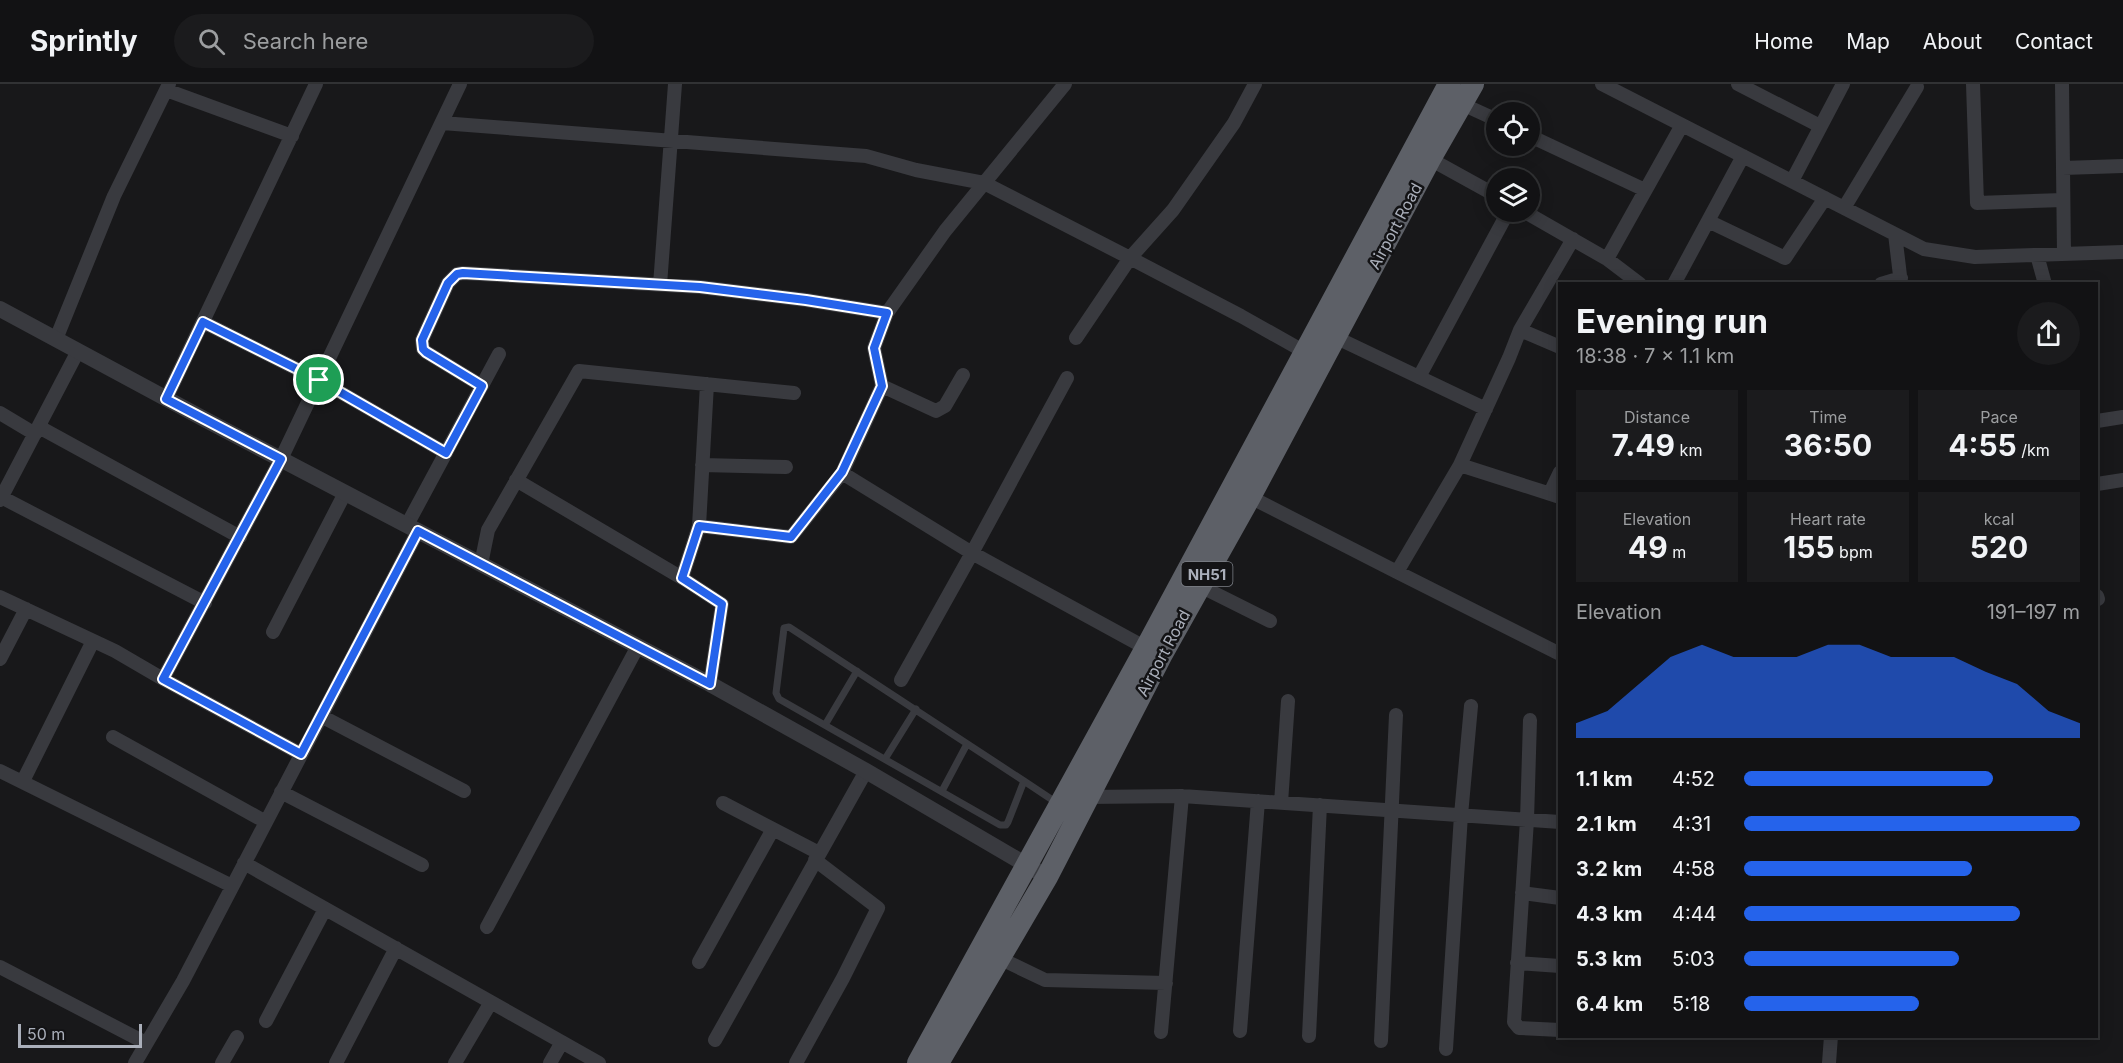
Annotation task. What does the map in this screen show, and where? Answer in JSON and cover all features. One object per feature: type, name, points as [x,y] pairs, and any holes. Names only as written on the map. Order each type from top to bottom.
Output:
[{"type":"highway","name":"Airport Road","points":[[918,1063],[1146,648],[1449,84]]},
{"type":"highway","name":"Airport Road","points":[[938,1063],[1047,877],[1161,656],[1250,497],[1430,159],[1473,84]]},
{"type":"street","points":[[166,399],[316,84]]},
{"type":"street","points":[[163,679],[281,459],[460,84]]},
{"type":"street","points":[[660,285],[675,84]]},
{"type":"street","points":[[699,526],[791,537],[842,472],[882,386],[874,348],[887,313],[945,231],[1065,84]]},
{"type":"street","points":[[1076,338],[1130,258],[1173,210],[1234,123],[1255,84]]},
{"type":"street","points":[[1602,84],[1616,87],[1682,125],[1924,249],[1975,257],[2123,252]]},
{"type":"street","points":[[1738,84],[1820,126]]},
{"type":"street","points":[[1792,181],[1843,84]]},
{"type":"street","points":[[1973,84],[1977,203],[2064,200]]},
{"type":"street","points":[[2062,84],[2064,254]]},
{"type":"street","points":[[56,339],[114,196],[168,87],[292,136]]},
{"type":"street","points":[[1844,208],[1917,87]]},
{"type":"street","points":[[1462,104],[1486,115]]},
{"type":"street","points":[[442,123],[866,156],[916,170],[984,183],[1241,316],[1305,352]]},
{"type":"street","points":[[1607,258],[1682,125]]},
{"type":"street","points":[[1540,141],[1645,190]]},
{"type":"street","points":[[1675,282],[1743,156]]},
{"type":"street","points":[[1430,159],[1486,190]]},
{"type":"street","points":[[2063,168],[2123,166]]},
{"type":"street","points":[[1708,221],[1785,258],[1825,198]]},
{"type":"street","points":[[1540,221],[1607,258],[1637,282]]},
{"type":"street","points":[[1419,377],[1503,222]]},
{"type":"street","points":[[1894,234],[1901,280]]},
{"type":"street","points":[[1397,572],[1460,465],[1520,330],[1573,239]]},
{"type":"street","points":[[2037,255],[2044,282]]},
{"type":"street","points":[[482,386],[423,349],[422,340],[448,283],[457,274],[700,287],[887,313]]},
{"type":"street","points":[[0,309],[166,399],[710,684],[866,771],[1047,877]]},
{"type":"street","points":[[203,322],[319,380],[446,453]]},
{"type":"street","points":[[1520,330],[1558,346]]},
{"type":"street","points":[[1336,338],[1486,409]]},
{"type":"street","points":[[78,351],[1,499],[205,603]]},
{"type":"street","points":[[135,1063],[183,981],[321,716],[446,453],[499,354]]},
{"type":"street","points":[[481,564],[488,530],[579,371],[794,393]]},
{"type":"street","points":[[882,386],[936,411],[945,406],[963,375]]},
{"type":"street","points":[[901,680],[1067,378]]},
{"type":"street","points":[[682,578],[699,526],[707,384]]},
{"type":"street","points":[[0,413],[37,430],[240,537]]},
{"type":"street","points":[[2098,421],[2123,417]]},
{"type":"street","points":[[702,465],[786,468]]},
{"type":"street","points":[[1460,465],[1555,495]]},
{"type":"street","points":[[842,472],[972,553],[1146,648]]},
{"type":"street","points":[[516,480],[722,604],[710,684]]},
{"type":"street","points":[[2098,484],[2123,480]]},
{"type":"street","points":[[273,632],[345,493]]},
{"type":"street","points":[[1250,497],[1558,653]]},
{"type":"street","points":[[1200,586],[1270,621]]},
{"type":"street","points":[[0,597],[116,651],[301,754]]},
{"type":"street","points":[[0,658],[26,609]]},
{"type":"street","points":[[23,781],[93,641]]},
{"type":"street","points":[[487,927],[638,646]]},
{"type":"street","points":[[1281,802],[1288,701]]},
{"type":"street","points":[[1446,1049],[1461,815],[1471,706]]},
{"type":"street","points":[[1382,1041],[1396,715]]},
{"type":"street","points":[[321,716],[464,791]]},
{"type":"street","points":[[1530,720],[1527,820],[1514,1022],[1519,1028],[1558,1030]]},
{"type":"street","points":[[113,737],[266,822]]},
{"type":"street","points":[[0,771],[232,886]]},
{"type":"street","points":[[715,1040],[866,771]]},
{"type":"street","points":[[281,792],[422,865]]},
{"type":"street","points":[[1087,797],[1182,796],[1558,822]]},
{"type":"street","points":[[1161,1032],[1182,796]]},
{"type":"street","points":[[1240,1031],[1258,801]]},
{"type":"street","points":[[723,803],[773,829],[817,857],[878,908],[796,1063]]},
{"type":"street","points":[[1308,1036],[1320,805]]},
{"type":"street","points":[[699,962],[773,829]]},
{"type":"street","points":[[244,863],[598,1063]]},
{"type":"street","points":[[1522,893],[1558,898]]},
{"type":"street","points":[[266,1021],[326,909]]},
{"type":"street","points":[[336,1063],[396,948]]},
{"type":"street","points":[[999,958],[1045,980],[1166,983]]},
{"type":"street","points":[[1517,963],[1558,966]]},
{"type":"street","points":[[0,967],[146,1043]]},
{"type":"street","points":[[455,1063],[490,1002]]},
{"type":"street","points":[[222,1063],[237,1037]]},
{"type":"street","points":[[1829,1063],[1831,1038]]},
{"type":"street","points":[[550,1063],[562,1042]]},
{"type":"lane","points":[[1024,781],[1008,822],[1003,826],[777,696],[784,628],[789,627],[916,709],[967,744],[1024,781],[1059,805]]},
{"type":"lane","points":[[825,725],[857,671]]},
{"type":"lane","points":[[885,759],[916,709]]},
{"type":"lane","points":[[942,792],[967,744]]},
{"type":"route","points":[[463,273],[700,287],[887,313],[874,348],[882,386],[842,472],[791,537],[699,526],[682,578],[722,604],[710,684],[418,531],[301,754],[163,679],[281,459],[166,399],[203,322],[319,380],[446,453],[482,386],[426,352],[423,349],[422,340],[448,283],[457,274],[463,273]]}]
